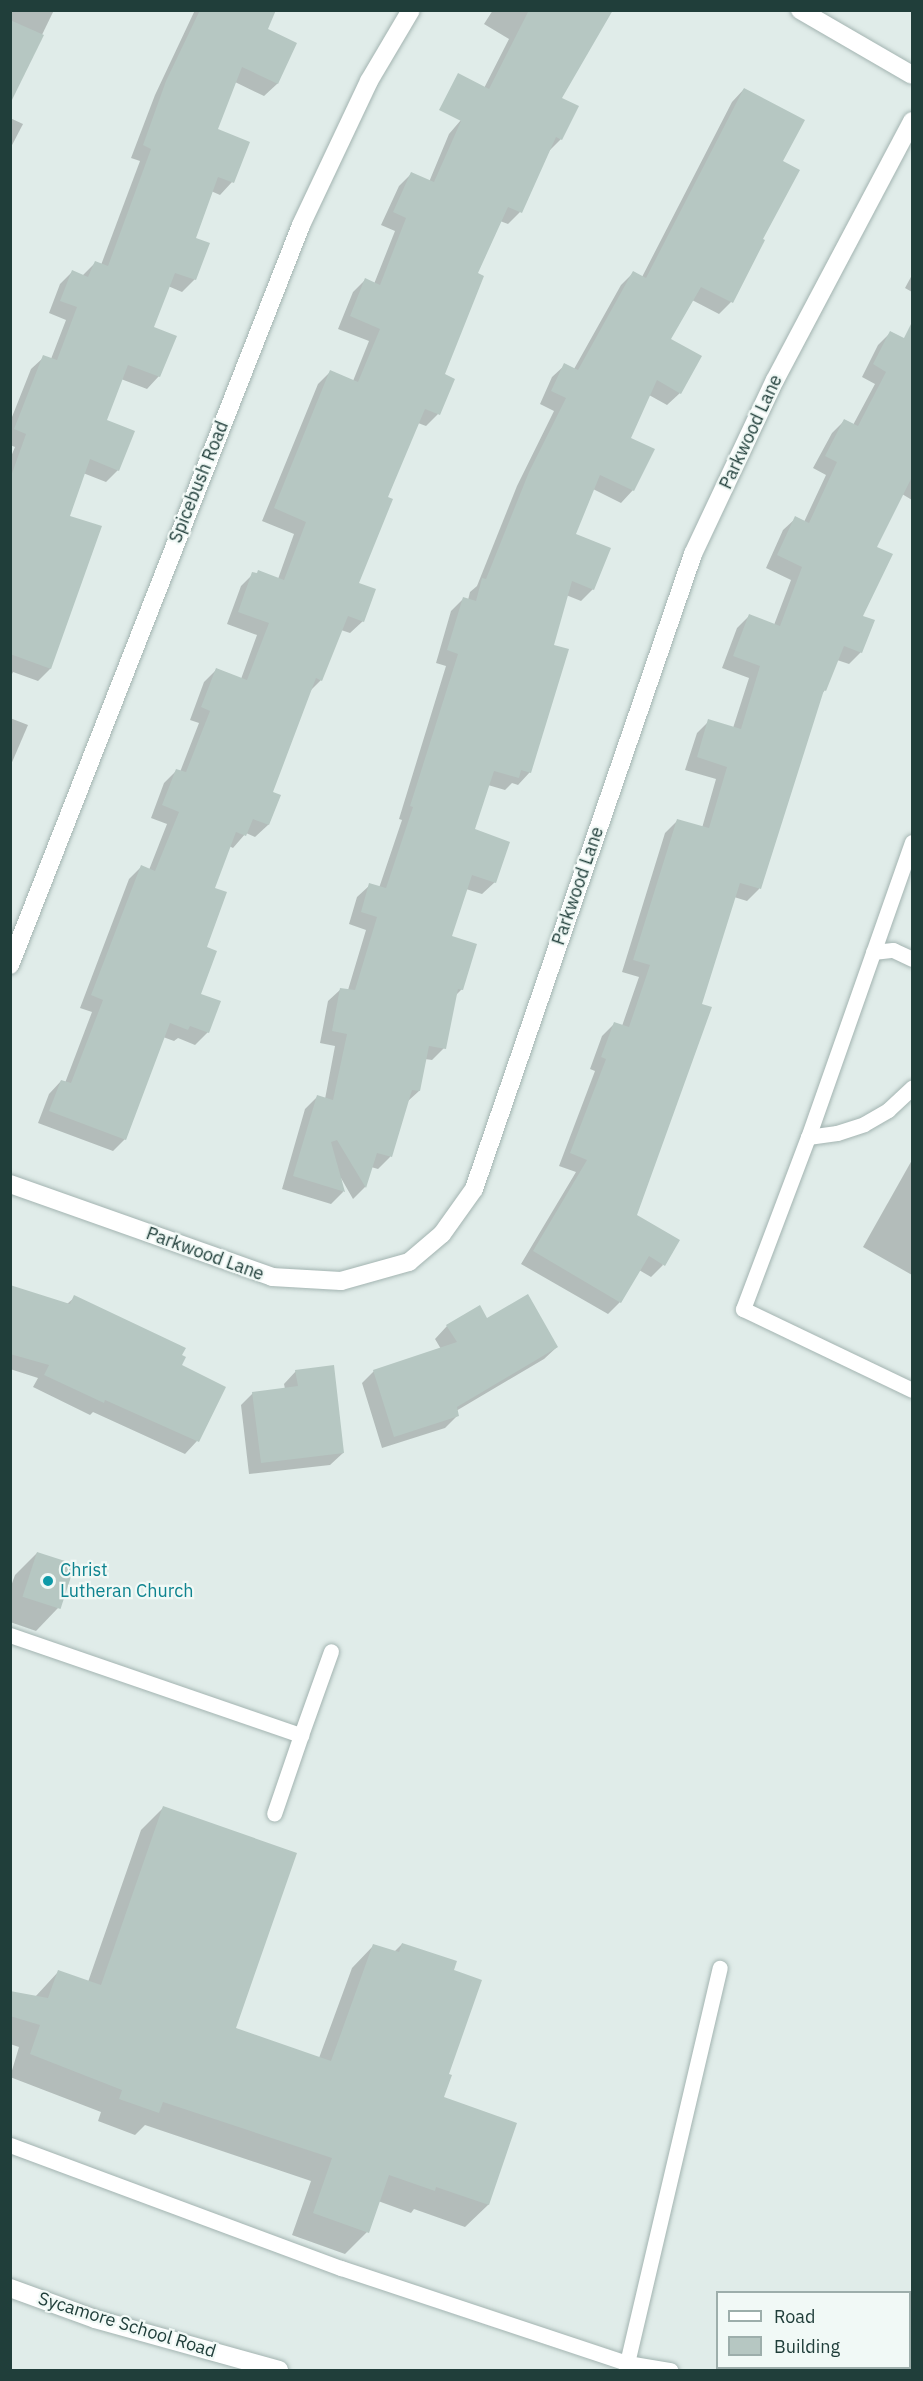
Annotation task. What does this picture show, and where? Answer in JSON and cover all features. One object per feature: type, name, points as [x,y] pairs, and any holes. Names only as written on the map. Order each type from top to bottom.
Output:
[{"type":"street","name":"Spicebush Road","points":[[10,965],[130,654],[301,225],[369,81],[411,10]]},
{"type":"street","points":[[800,10],[912,75]]},
{"type":"street","name":"Parkwood Lane","points":[[10,1184],[272,1277],[341,1281],[409,1262],[442,1234],[474,1189],[693,554],[775,380],[912,121]]},
{"type":"street","name":"Sycamore School Road","points":[[10,2288],[95,2319],[279,2370]]},
{"type":"lane","points":[[912,842],[808,1137],[743,1309],[912,1390]]},
{"type":"lane","points":[[873,952],[893,950],[912,959]]},
{"type":"lane","points":[[808,1137],[837,1133],[864,1124],[888,1110],[912,1088]]},
{"type":"lane","points":[[10,1635],[301,1735]]},
{"type":"lane","points":[[274,1814],[331,1651]]},
{"type":"lane","points":[[627,2367],[720,1968]]},
{"type":"lane","points":[[10,2145],[341,2268],[627,2367],[670,2370]]},
{"type":"building","points":[[200,10],[276,10],[268,29],[297,43],[278,84],[242,67],[218,129],[250,142],[234,183],[218,177],[196,238],[210,243],[196,280],[175,273],[154,327],[177,336],[160,377],[128,365],[107,420],[135,431],[119,471],[90,459],[70,516],[102,526],[51,669],[10,654],[10,479],[26,434],[14,429],[43,355],[57,360],[77,307],[60,301],[72,270],[88,277],[95,261],[108,266],[151,149],[143,145],[166,81]]},
{"type":"building","points":[[529,10],[613,10],[562,98],[579,106],[562,140],[556,137],[522,213],[508,207],[478,273],[484,276],[445,374],[455,379],[440,415],[425,409],[388,497],[393,499],[359,583],[376,589],[364,622],[348,616],[322,681],[316,678],[273,792],[281,795],[269,825],[253,819],[246,836],[236,832],[215,888],[227,892],[207,947],[217,951],[201,994],[221,1001],[209,1033],[190,1026],[188,1030],[170,1023],[126,1140],[49,1111],[61,1080],[71,1083],[103,1000],[91,995],[141,865],[155,871],[179,812],[162,805],[176,769],[186,772],[210,711],[201,707],[216,668],[247,680],[269,623],[238,612],[252,572],[257,573],[258,570],[284,580],[306,522],[274,508],[330,370],[358,382],[380,329],[350,316],[365,278],[380,285],[406,218],[393,212],[411,172],[434,182],[461,121],[439,110],[458,73],[489,89]]},
{"type":"building","points":[[10,20],[44,35],[10,104]]},
{"type":"building","points":[[744,88],[805,120],[783,161],[800,170],[763,239],[765,240],[733,303],[701,287],[671,339],[702,356],[681,394],[657,380],[631,438],[655,449],[634,491],[600,475],[576,534],[611,548],[594,590],[572,581],[554,645],[569,649],[531,773],[521,770],[519,778],[494,771],[475,829],[510,842],[496,883],[472,875],[452,936],[477,944],[463,990],[458,989],[446,1049],[429,1046],[420,1091],[412,1090],[392,1157],[377,1153],[366,1188],[337,1140],[331,1142],[345,1192],[293,1176],[317,1095],[333,1100],[347,1034],[332,1031],[340,988],[355,990],[377,917],[361,912],[369,883],[386,888],[413,807],[410,806],[458,654],[447,650],[463,597],[476,601],[482,578],[486,579],[529,472],[566,398],[551,391],[564,363],[578,370],[633,271],[646,278]]},
{"type":"building","points":[[912,322],[912,477],[877,547],[893,554],[863,616],[875,620],[862,653],[844,646],[826,691],[824,690],[761,889],[740,883],[702,1004],[712,1007],[637,1215],[680,1240],[665,1266],[649,1256],[621,1303],[533,1251],[587,1160],[570,1153],[606,1059],[601,1057],[614,1022],[629,1027],[650,965],[633,960],[677,819],[709,828],[727,767],[697,757],[708,719],[741,729],[760,666],[733,656],[749,614],[780,626],[802,567],[777,555],[795,516],[809,523],[837,462],[825,456],[844,419],[858,426],[886,372],[873,364],[890,331],[904,338]]},
{"type":"building","points":[[10,1285],[70,1304],[74,1295],[186,1348],[182,1355],[186,1357],[182,1365],[226,1387],[199,1442],[105,1400],[104,1403],[44,1375],[49,1365],[10,1354]]},
{"type":"building","points":[[528,1294],[558,1347],[457,1407],[459,1416],[394,1437],[373,1370],[457,1342],[446,1325],[480,1305],[487,1318]]},
{"type":"building","points":[[334,1365],[344,1453],[261,1463],[252,1392],[298,1386],[295,1370]]},
{"type":"building","name":"Christ Lutheran Church","points":[[37,1552],[75,1564],[61,1609],[22,1597]]},
{"type":"building","points":[[163,1806],[297,1853],[236,2028],[331,2061],[373,1944],[399,1952],[402,1943],[457,1961],[454,1970],[482,1980],[449,2074],[452,2075],[444,2097],[517,2123],[489,2205],[436,2187],[435,2191],[389,2175],[369,2233],[313,2213],[332,2158],[163,2102],[159,2113],[119,2099],[122,2090],[30,2054],[40,2025],[10,2016],[10,1991],[48,1998],[58,1970],[101,1985]]},
{"type":"place","name":"Christ Lutheran Church","points":[[48,1581]]}]
